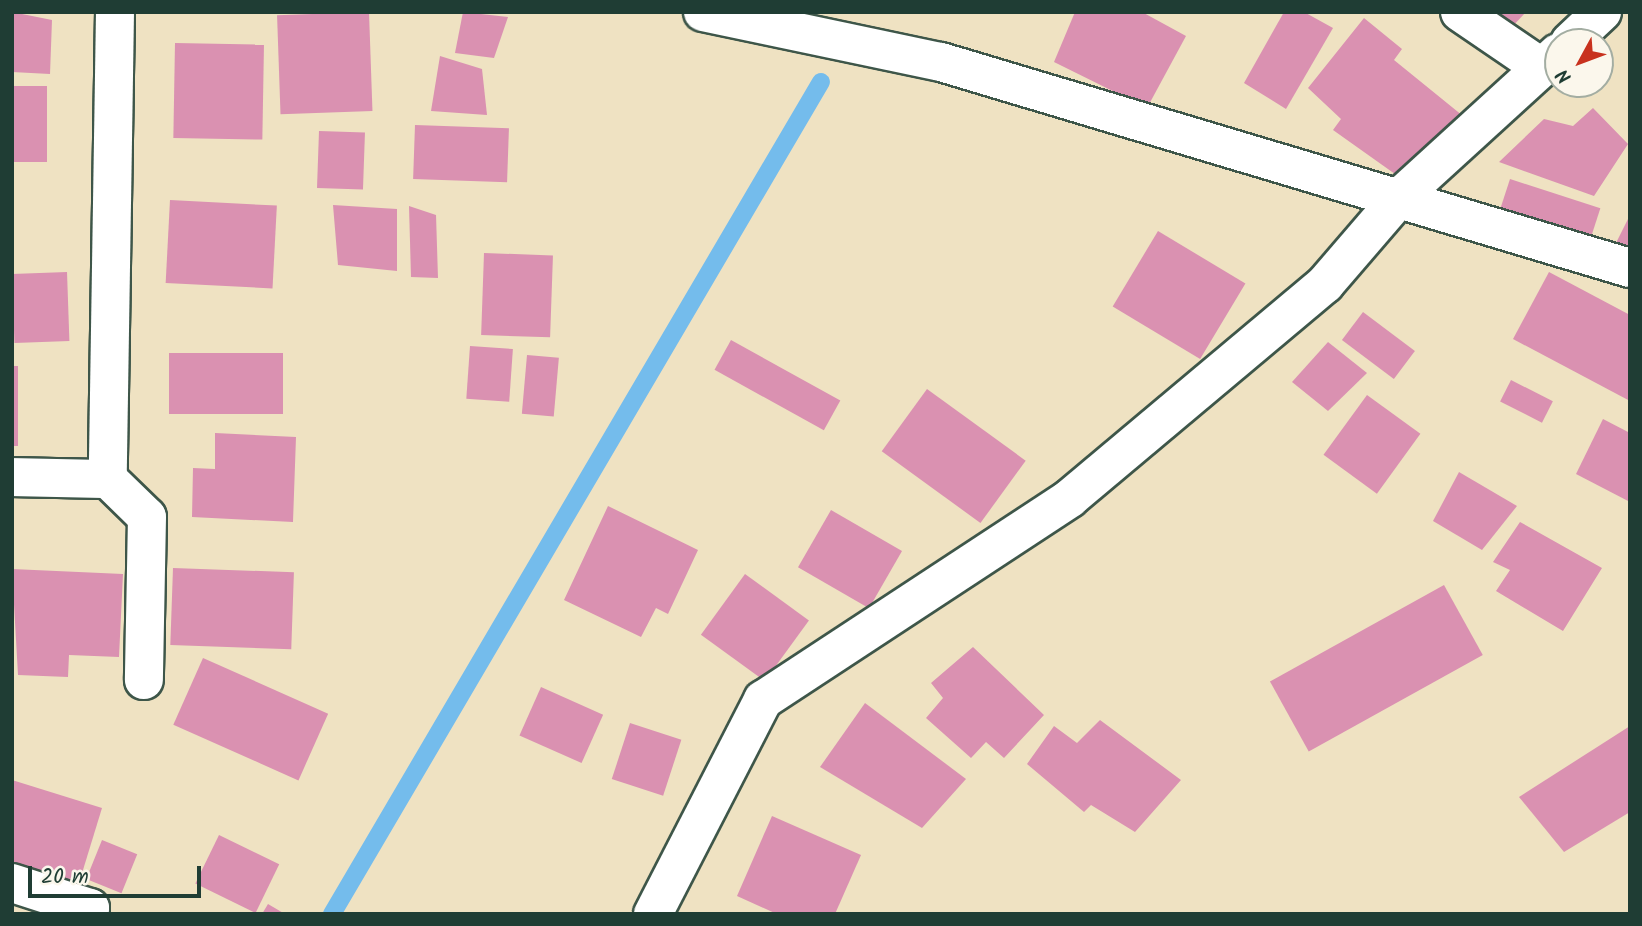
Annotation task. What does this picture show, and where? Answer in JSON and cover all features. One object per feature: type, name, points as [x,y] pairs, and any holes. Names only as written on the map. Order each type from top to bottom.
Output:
[{"type":"street","points":[[108,479],[115,12]]},
{"type":"street","points":[[703,12],[942,62],[1630,268]]},
{"type":"street","points":[[1460,12],[1544,57]]},
{"type":"street","points":[[1585,28],[1602,12]]},
{"type":"street","points":[[653,914],[763,700],[1070,498],[1325,284],[1399,198],[1544,65]]},
{"type":"street","points":[[12,477],[108,479],[147,517],[144,680]]},
{"type":"street","points":[[12,883],[90,908],[87,914]]},
{"type":"building","points":[[12,12],[52,20],[50,74],[12,72]]},
{"type":"building","points":[[369,12],[372,111],[281,114],[277,15]]},
{"type":"building","points":[[463,12],[508,17],[494,58],[455,53]]},
{"type":"building","points":[[1075,12],[1142,12],[1186,36],[1147,108],[1054,62]]},
{"type":"building","points":[[1284,12],[1304,12],[1333,28],[1286,109],[1244,83]]},
{"type":"building","points":[[1486,12],[1526,12],[1510,29]]},
{"type":"building","points":[[1364,18],[1402,49],[1394,60],[1463,116],[1402,179],[1333,130],[1341,119],[1308,88]]},
{"type":"building","points":[[175,43],[264,45],[262,140],[173,138]]},
{"type":"building","points":[[440,56],[482,69],[487,115],[431,111]]},
{"type":"building","points":[[12,86],[47,86],[47,162],[12,162]]},
{"type":"building","points":[[1593,108],[1628,144],[1594,196],[1499,162],[1544,119],[1573,126]]},
{"type":"building","points":[[415,125],[509,128],[507,182],[413,179]]},
{"type":"building","points":[[319,131],[365,133],[363,190],[317,188]]},
{"type":"building","points":[[1510,179],[1600,208],[1588,246],[1498,217]]},
{"type":"building","points":[[170,200],[277,206],[273,288],[166,283]]},
{"type":"building","points":[[333,205],[397,209],[397,271],[338,265]]},
{"type":"building","points":[[409,206],[436,215],[438,278],[411,277]]},
{"type":"building","points":[[1630,215],[1630,249],[1615,245]]},
{"type":"building","points":[[1158,231],[1245,284],[1200,359],[1113,306]]},
{"type":"building","points":[[484,253],[553,255],[550,337],[481,335]]},
{"type":"building","points":[[67,272],[69,341],[14,343],[12,274]]},
{"type":"building","points":[[1549,272],[1630,315],[1630,401],[1513,339]]},
{"type":"building","points":[[1363,312],[1415,351],[1394,379],[1342,340]]},
{"type":"building","points":[[731,340],[840,401],[824,430],[715,370]]},
{"type":"building","points":[[1328,342],[1367,373],[1328,411],[1292,382]]},
{"type":"building","points":[[470,346],[513,349],[509,402],[466,399]]},
{"type":"building","points":[[169,353],[283,353],[283,414],[169,414]]},
{"type":"building","points":[[527,355],[559,358],[554,417],[522,414]]},
{"type":"building","points":[[12,366],[18,366],[18,446],[12,446]]},
{"type":"building","points":[[1511,380],[1553,401],[1542,423],[1500,401]]},
{"type":"building","points":[[927,389],[1026,461],[980,523],[882,451]]},
{"type":"building","points":[[1367,395],[1420,434],[1377,494],[1324,455]]},
{"type":"building","points":[[1603,419],[1630,433],[1630,502],[1576,474]]},
{"type":"building","points":[[215,433],[296,437],[293,522],[192,517],[193,468],[215,469]]},
{"type":"building","points":[[1459,472],[1517,506],[1482,550],[1433,521]]},
{"type":"building","points":[[608,506],[698,550],[668,614],[656,608],[641,637],[564,600]]},
{"type":"building","points":[[831,510],[902,551],[869,608],[798,567]]},
{"type":"building","points":[[1520,522],[1602,568],[1563,631],[1496,591],[1510,570],[1493,562]]},
{"type":"building","points":[[173,568],[294,572],[291,649],[170,645]]},
{"type":"building","points":[[12,569],[123,574],[119,657],[69,655],[68,677],[18,675]]},
{"type":"building","points":[[745,574],[809,620],[765,681],[701,635]]},
{"type":"building","points":[[1444,585],[1483,655],[1309,751],[1270,681]]},
{"type":"building","points":[[973,647],[1044,715],[1004,758],[986,742],[971,758],[926,718],[943,698],[931,683]]},
{"type":"building","points":[[203,658],[328,714],[298,780],[173,725]]},
{"type":"building","points":[[541,687],[603,715],[582,763],[519,735]]},
{"type":"building","points":[[865,703],[966,779],[922,828],[820,767]]},
{"type":"building","points":[[1100,720],[1181,780],[1135,832],[1091,805],[1084,812],[1027,764],[1054,726],[1077,743]]},
{"type":"building","points":[[630,723],[681,740],[663,796],[612,779]]},
{"type":"building","points":[[1630,726],[1630,812],[1564,852],[1519,797]]},
{"type":"building","points":[[12,780],[102,808],[79,883],[12,862]]},
{"type":"building","points":[[772,816],[861,855],[835,914],[777,914],[737,896]]},
{"type":"building","points":[[219,835],[279,864],[256,913],[195,884]]},
{"type":"building","points":[[102,840],[137,854],[121,893],[86,879]]},
{"type":"building","points":[[268,904],[285,914],[262,914]]},
{"type":"waterway","points":[[332,914],[821,82]]}]
